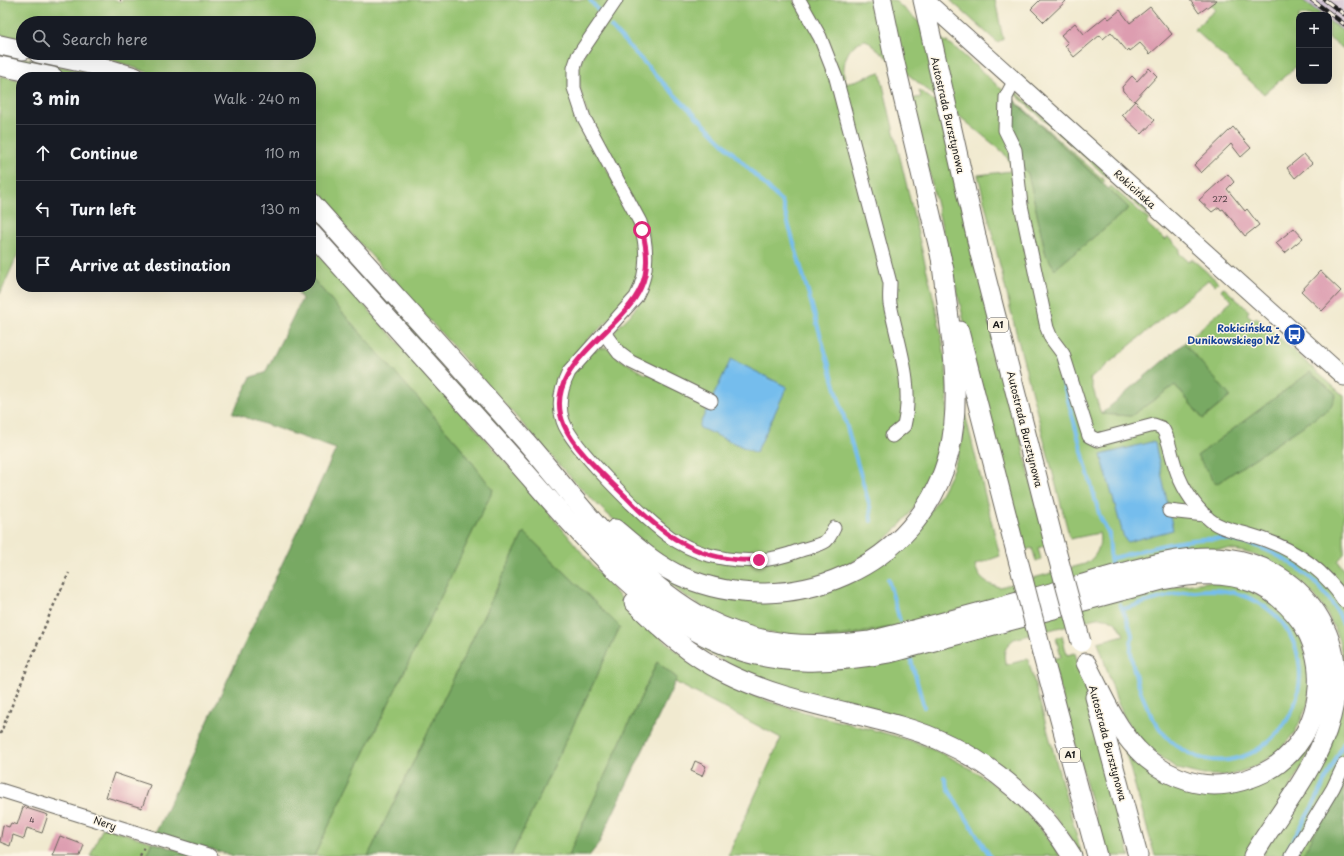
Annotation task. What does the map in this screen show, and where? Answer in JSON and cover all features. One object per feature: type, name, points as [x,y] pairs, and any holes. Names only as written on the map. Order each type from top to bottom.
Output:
[{"type":"highway","name":"A1","points":[[882,0],[895,63],[941,257],[1042,654],[1097,856]]},
{"type":"highway","name":"Autostrada Bursztynowa","points":[[924,0],[945,106],[984,269],[1054,544],[1138,856]]},
{"type":"highway","points":[[0,45],[16,48]]},
{"type":"highway","points":[[71,60],[119,72]]},
{"type":"highway","points":[[0,66],[29,72]]},
{"type":"highway","points":[[316,208],[522,436],[620,550],[650,580],[671,598],[694,613],[747,636],[786,644],[823,646],[870,640],[1126,573],[1209,556],[1246,561],[1265,568],[1282,577],[1309,602],[1325,628],[1335,661],[1337,679],[1335,698],[1327,730],[1316,755],[1253,856]]},
{"type":"highway","points":[[316,239],[566,519],[641,593],[678,622],[699,634],[734,649],[753,654],[794,661],[830,662],[889,653],[1179,576],[1212,574],[1242,578],[1268,589],[1288,605],[1310,638],[1315,651],[1319,669],[1318,694],[1308,727],[1300,741],[1284,760],[1253,777],[1238,782],[1221,785],[1204,785],[1181,779],[1165,772],[1137,750],[1117,722],[1086,663]]},
{"type":"highway","points":[[522,436],[615,529],[656,562],[682,576],[727,591],[764,594],[796,591],[834,581],[870,563],[906,531],[926,506],[946,462],[953,433],[955,398],[941,257]]},
{"type":"highway","points":[[566,519],[614,582],[673,639],[690,652],[723,672],[758,687],[791,698],[902,726],[937,739],[965,753],[997,774],[1023,795],[1052,826],[1072,856]]},
{"type":"main road","name":"Rokicińska","points":[[924,0],[1015,80],[1344,377]]},
{"type":"street","points":[[616,0],[581,49],[573,76],[574,88],[579,106],[636,215],[645,242],[646,269],[641,287],[624,312],[569,372],[561,392],[560,402],[562,417],[567,431],[576,444],[653,524],[684,545],[705,554],[750,561],[777,558],[827,540],[834,528]]},
{"type":"street","points":[[799,0],[820,37],[836,78],[890,283],[890,300],[905,365],[908,397],[904,426],[892,436]]},
{"type":"street","points":[[1015,80],[1006,97],[1005,130],[1015,150],[1022,213],[1047,328],[1051,338],[1062,354],[1089,436],[1097,440],[1154,425],[1162,428],[1183,488],[1205,515],[1221,526],[1270,540],[1310,562],[1322,574],[1344,602]]},
{"type":"street","points":[[604,333],[619,353],[631,362],[711,401]]},
{"type":"street","points":[[1169,511],[1205,515]]},
{"type":"street","points":[[1292,856],[1333,788],[1344,765]]},
{"type":"street","name":"Nery","points":[[0,790],[211,856]]},
{"type":"path","points":[[0,734],[52,609],[69,573]]},
{"type":"shaded area","points":[[1302,0],[1344,0],[1344,32],[1332,23],[1332,12],[1318,12]]},
{"type":"green space","points":[[0,0],[116,0],[121,2],[122,0],[611,0],[574,54],[569,71],[569,88],[578,115],[636,224],[642,248],[642,266],[639,283],[631,297],[586,341],[595,351],[599,348],[607,348],[620,359],[647,375],[651,368],[623,351],[615,341],[614,335],[616,330],[637,306],[645,289],[648,280],[650,251],[648,235],[643,221],[592,126],[585,108],[579,75],[581,61],[593,37],[620,0],[794,0],[811,27],[822,50],[838,99],[844,97],[836,72],[822,35],[803,0],[894,0],[935,36],[952,45],[1105,181],[1103,183],[1010,97],[1008,125],[1010,136],[1018,148],[1020,166],[1028,173],[1046,255],[1055,269],[1129,208],[1109,189],[1111,186],[1149,220],[1146,223],[1165,240],[1168,237],[1180,249],[1179,253],[1188,261],[1192,259],[1218,282],[1215,285],[1208,280],[1090,379],[1101,414],[1131,416],[1175,385],[1203,419],[1230,397],[1184,343],[1232,301],[1221,290],[1223,287],[1249,311],[1247,314],[1254,320],[1256,317],[1344,396],[1344,554],[1338,561],[1344,570],[1344,669],[1341,647],[1333,626],[1323,608],[1310,591],[1294,576],[1276,564],[1256,556],[1228,549],[1183,552],[1107,570],[886,628],[843,635],[803,637],[763,632],[724,618],[684,595],[643,561],[670,577],[699,590],[733,598],[768,600],[802,596],[834,586],[865,572],[893,552],[918,528],[938,499],[957,459],[962,438],[963,416],[965,414],[1000,556],[975,565],[978,574],[983,580],[991,585],[1000,587],[1085,564],[1095,555],[1099,547],[1099,533],[1070,539],[1017,336],[978,175],[1011,171],[1010,162],[1003,152],[866,40],[859,42],[849,51],[844,64],[844,78],[846,84],[880,72],[937,313],[943,348],[947,383],[947,418],[941,452],[928,485],[907,517],[890,535],[871,551],[839,569],[805,581],[761,585],[738,584],[716,579],[674,563],[654,551],[615,521],[562,468],[316,195],[316,72],[147,72],[112,60],[316,60],[316,16],[16,16],[16,38],[0,35]],"holes":[[[1310,372],[1336,394],[1330,408],[1216,484],[1197,456]]]},
{"type":"green space","points":[[950,0],[995,0],[1003,39],[998,43]]},
{"type":"green space","points":[[1206,0],[1302,0],[1318,12],[1296,12],[1296,67],[1264,94],[1194,29],[1215,10]]},
{"type":"green space","points":[[1332,23],[1344,32],[1344,49],[1332,40]]},
{"type":"green space","points":[[0,52],[16,56],[16,60],[34,60],[85,72],[65,72],[0,58]]},
{"type":"green space","points":[[0,76],[16,79],[16,258],[0,294]]},
{"type":"green space","points":[[919,90],[937,103],[1047,545],[1038,548],[1041,559],[1036,561],[1032,548],[1023,551],[963,317],[912,99],[921,97]]},
{"type":"green space","points":[[1014,93],[1017,93],[1109,175],[1108,178]]},
{"type":"green space","points":[[1010,97],[1129,208],[1055,269],[1046,255],[1028,173],[1021,166],[1013,148],[1010,127]]},
{"type":"green space","points":[[1113,183],[1117,183],[1152,214],[1151,218]]},
{"type":"green space","points":[[316,220],[634,572],[683,612],[701,623],[739,639],[778,648],[817,650],[856,647],[895,640],[1012,609],[1013,614],[926,638],[882,647],[839,653],[796,654],[754,648],[712,633],[670,609],[639,584],[611,556],[316,228]]},
{"type":"green space","points":[[316,252],[509,466],[626,603],[650,628],[676,651],[733,687],[772,703],[920,744],[967,766],[1009,797],[1028,815],[1045,834],[1060,856],[728,856],[781,738],[675,682],[677,678],[657,662],[568,856],[511,856],[620,627],[524,532],[368,856],[314,856],[493,490],[459,445],[316,283]]},
{"type":"green space","points":[[316,283],[459,445],[493,490],[314,856],[234,856],[155,834],[336,449],[233,413],[251,377],[265,373],[302,299],[297,292],[316,292]]},
{"type":"green space","points":[[1184,343],[1230,396],[1203,419],[1175,385],[1131,416],[1101,414]]},
{"type":"green space","points":[[1310,372],[1336,394],[1330,408],[1216,484],[1197,456]]},
{"type":"green space","points":[[524,532],[620,627],[511,856],[368,856]]},
{"type":"green space","points":[[1214,563],[1237,565],[1269,577],[1296,597],[1306,607],[1317,625],[1325,645],[1329,673],[1326,702],[1318,730],[1307,757],[1277,809],[1246,856],[1155,856],[1124,747],[1132,756],[1149,770],[1158,776],[1179,785],[1202,790],[1227,790],[1250,785],[1272,775],[1290,761],[1306,743],[1318,723],[1326,700],[1328,675],[1326,655],[1319,636],[1310,618],[1298,603],[1283,589],[1266,579],[1247,571],[1228,567],[1193,567],[1175,569],[1088,591],[1088,589],[1172,568]]},
{"type":"green space","points":[[1213,581],[1244,587],[1281,608],[1301,637],[1311,672],[1308,704],[1295,732],[1278,752],[1256,766],[1231,775],[1203,775],[1178,769],[1144,746],[1125,719],[1117,701],[1098,642],[1124,635],[1122,630],[1113,621],[1105,618],[1096,618],[1014,639],[1006,647],[1004,657],[1006,665],[1028,659],[1082,856],[1059,821],[1018,780],[748,676],[688,641],[722,653]]},
{"type":"green space","points":[[1062,636],[1067,655],[1075,653],[1130,856],[1106,856],[1052,659],[1061,657],[1056,638]]},
{"type":"green space","points":[[657,662],[677,678],[598,845],[589,856],[568,856]]},
{"type":"green space","points":[[1344,687],[1344,782],[1302,856],[1262,856]]},
{"type":"green space","points":[[1344,782],[1344,856],[1302,856]]},
{"type":"green space","points":[[103,827],[152,842],[146,856],[90,856]]},
{"type":"green space","points":[[152,842],[198,856],[146,856]]},
{"type":"water","points":[[731,359],[787,387],[757,451],[754,452],[700,428],[699,426]]},
{"type":"water","points":[[1151,442],[1155,443],[1173,530],[1127,542],[1124,538],[1101,455]]},
{"type":"building","points":[[1040,0],[1067,0],[1044,22],[1031,9]]},
{"type":"building","points":[[1190,0],[1217,0],[1199,13]]},
{"type":"building","points":[[1150,7],[1172,34],[1150,54],[1140,43],[1130,51],[1129,49],[1127,51],[1111,32],[1103,39],[1100,35],[1074,57],[1065,46],[1068,43],[1061,35],[1075,23],[1084,34],[1106,16],[1109,19],[1120,10],[1130,23]]},
{"type":"building","points":[[1149,68],[1157,76],[1134,101],[1123,91],[1122,87],[1132,76],[1137,81]]},
{"type":"building","points":[[1135,101],[1155,120],[1142,134],[1122,115]]},
{"type":"building","points":[[1233,127],[1251,148],[1241,157],[1231,144],[1201,173],[1194,165]]},
{"type":"building","points":[[1304,154],[1312,163],[1295,178],[1287,168]]},
{"type":"building","points":[[1228,174],[1234,182],[1227,189],[1245,211],[1247,209],[1259,225],[1245,236],[1223,209],[1221,210],[1219,207],[1212,212],[1199,200]]},
{"type":"building","points":[[1294,228],[1303,238],[1285,253],[1276,243]]},
{"type":"building","points":[[1320,271],[1341,291],[1322,311],[1301,291]]},
{"type":"building","points":[[695,761],[706,766],[702,776],[691,771]]},
{"type":"building","points":[[114,773],[150,785],[142,808],[106,797]]},
{"type":"building","points":[[23,807],[48,815],[42,833],[27,828],[24,839],[13,835],[10,846],[0,842],[3,825],[9,827],[11,823],[17,825]]},
{"type":"building","points":[[60,836],[84,845],[80,856],[52,856]]},
{"type":"waterway","points":[[590,0],[598,10]]},
{"type":"waterway","points":[[611,27],[668,88],[782,202],[870,507],[871,521]]},
{"type":"waterway","points":[[1057,360],[1100,517],[1109,534],[1111,565]]},
{"type":"waterway","points":[[1110,559],[1191,540],[1225,539],[1246,543],[1287,561],[1305,574],[1321,589],[1334,607],[1344,626]]},
{"type":"waterway","points":[[888,579],[900,621]]},
{"type":"waterway","points":[[1120,604],[1132,635],[1132,662],[1138,684],[1152,717],[1164,734],[1192,755],[1221,760],[1249,754],[1273,738],[1290,714],[1299,684],[1297,653],[1281,621],[1274,614],[1258,602],[1249,598],[1231,592],[1211,590],[1200,590],[1166,596],[1123,609]]},
{"type":"waterway","points":[[911,660],[924,707]]},
{"type":"waterway","points":[[1284,856],[1316,800],[1344,742]]},
{"type":"waterway","points":[[944,777],[950,792],[990,856]]},
{"type":"railway","points":[[1312,0],[1344,24]]},
{"type":"railway","points":[[1325,0],[1344,14]]},
{"type":"place","name":"Rokicińska - Dunikowskiego NŻ","points":[[1295,334]]},
{"type":"route","points":[[642,230],[646,247],[646,269],[641,287],[636,297],[624,312],[569,372],[561,392],[560,402],[560,409],[564,424],[571,438],[593,463],[653,524],[671,537],[684,545],[705,554],[737,560],[759,560]]}]
